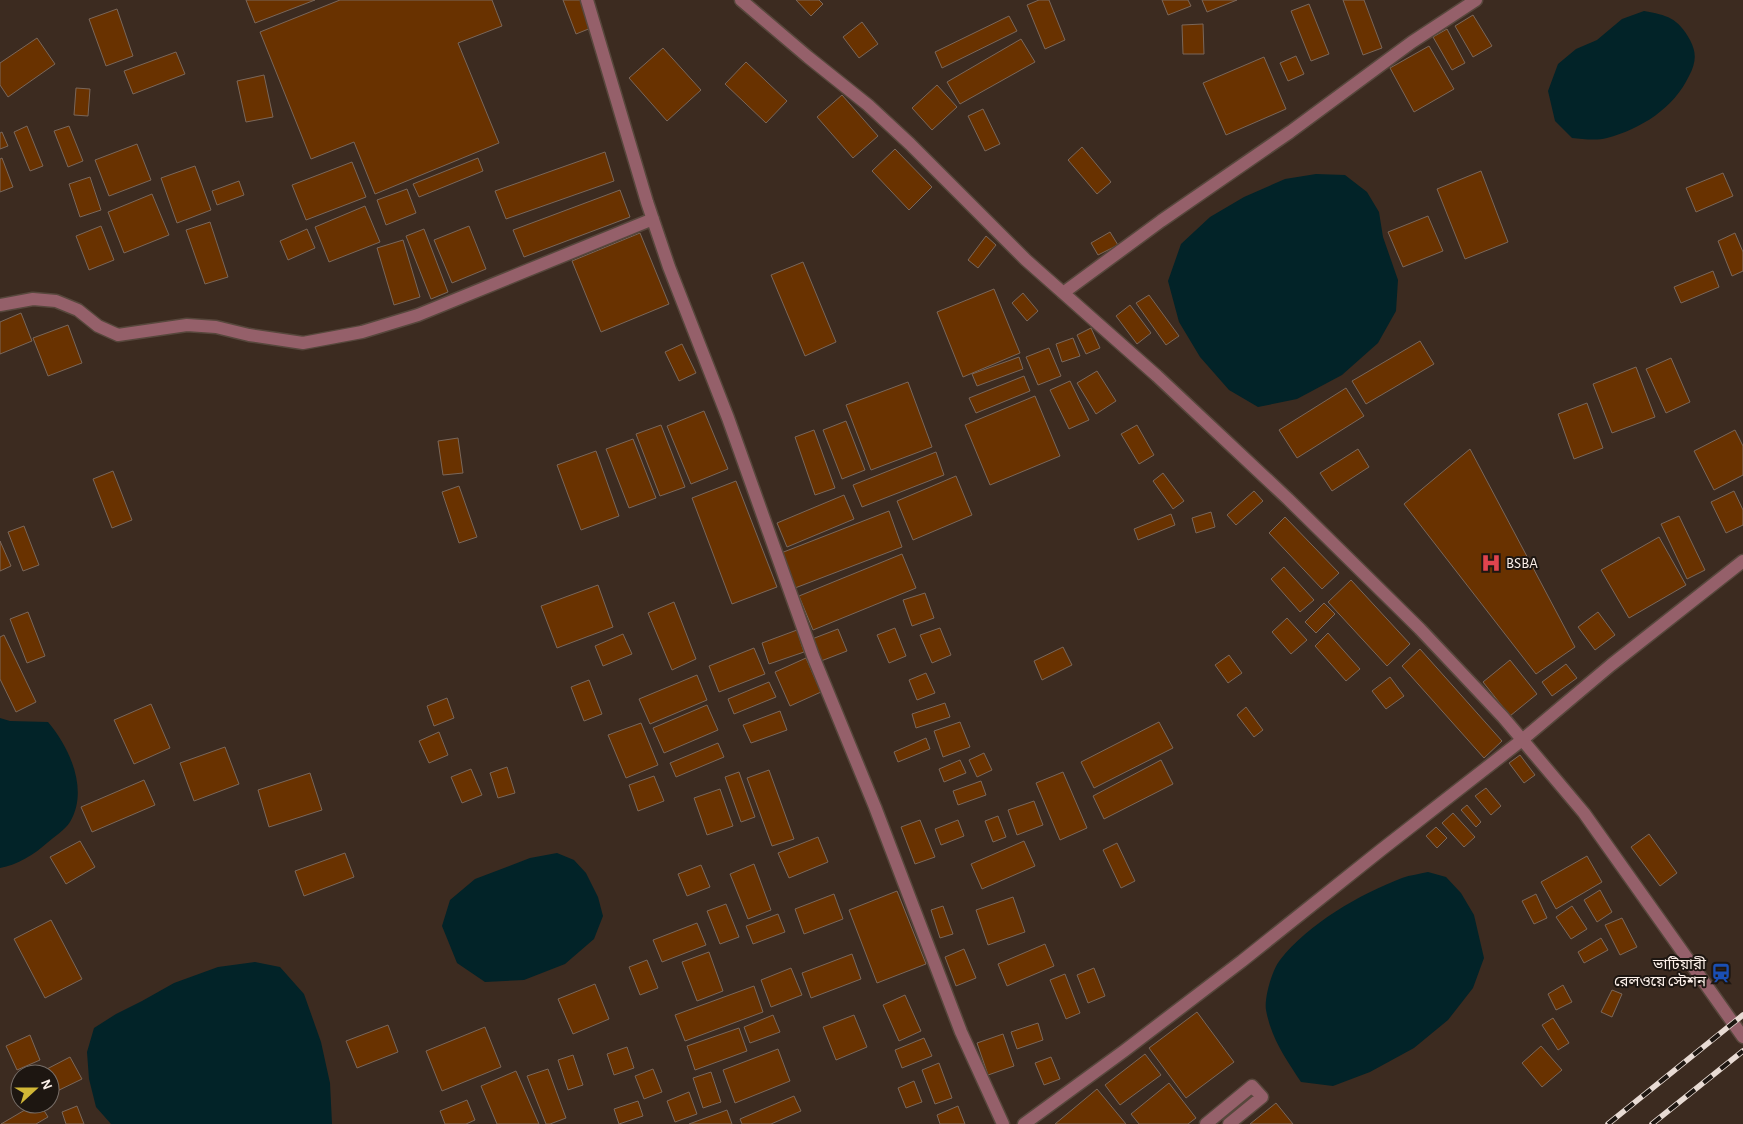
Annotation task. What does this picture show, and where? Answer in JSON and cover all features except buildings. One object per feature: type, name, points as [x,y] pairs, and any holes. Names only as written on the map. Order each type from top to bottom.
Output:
[{"type":"street","points":[[587,0],[669,268],[728,418],[813,656],[875,807],[961,1032],[1004,1124]]},
{"type":"street","points":[[740,0],[868,105],[910,144],[1026,260],[1157,376],[1288,499],[1420,630],[1503,717],[1584,812],[1743,1037]]},
{"type":"street","points":[[1063,292],[1161,221],[1290,132],[1412,42],[1476,0]]},
{"type":"street","points":[[0,304],[33,299],[56,301],[78,310],[98,326],[118,335],[187,325],[216,327],[249,335],[303,343],[362,332],[418,315],[653,219]]},
{"type":"street","points":[[1024,1124],[1124,1052],[1242,961],[1389,843],[1522,740],[1611,665],[1743,561]]},
{"type":"street","points":[[1206,1124],[1252,1086],[1262,1097],[1229,1124]]},
{"type":"water","points":[[1644,11],[1665,16],[1676,22],[1690,40],[1695,54],[1694,62],[1683,87],[1675,98],[1655,116],[1632,129],[1603,139],[1572,138],[1555,121],[1548,91],[1558,64],[1576,49],[1597,40],[1622,19]]},
{"type":"water","points":[[1316,174],[1345,175],[1367,192],[1379,212],[1383,237],[1398,280],[1396,311],[1378,343],[1342,375],[1297,399],[1258,407],[1229,390],[1200,357],[1179,322],[1168,281],[1181,244],[1210,217],[1244,197],[1285,179]]},
{"type":"water","points":[[0,718],[10,721],[48,722],[70,757],[77,783],[78,797],[70,822],[62,831],[31,855],[19,862],[0,868]]},
{"type":"water","points":[[557,853],[574,860],[586,873],[598,897],[603,916],[594,939],[565,964],[524,980],[485,982],[457,963],[442,926],[450,900],[475,879],[530,858]]},
{"type":"water","points":[[1428,872],[1446,877],[1461,893],[1474,915],[1484,958],[1473,988],[1448,1020],[1414,1048],[1370,1072],[1333,1086],[1301,1082],[1275,1039],[1266,1010],[1267,992],[1280,960],[1305,934],[1352,901],[1405,877]]},
{"type":"water","points":[[255,962],[280,967],[304,994],[321,1042],[330,1083],[332,1124],[111,1124],[96,1107],[89,1079],[87,1052],[94,1028],[174,983],[218,967]]},
{"type":"railway","points":[[1608,1124],[1743,1015]]},
{"type":"railway","points":[[1652,1124],[1743,1051]]},
{"type":"place","name":"BSBA","points":[[1491,563]]},
{"type":"place","name":"ভাটিয়ারী রেলওয়ে স্টেশন","points":[[1721,973]]}]
